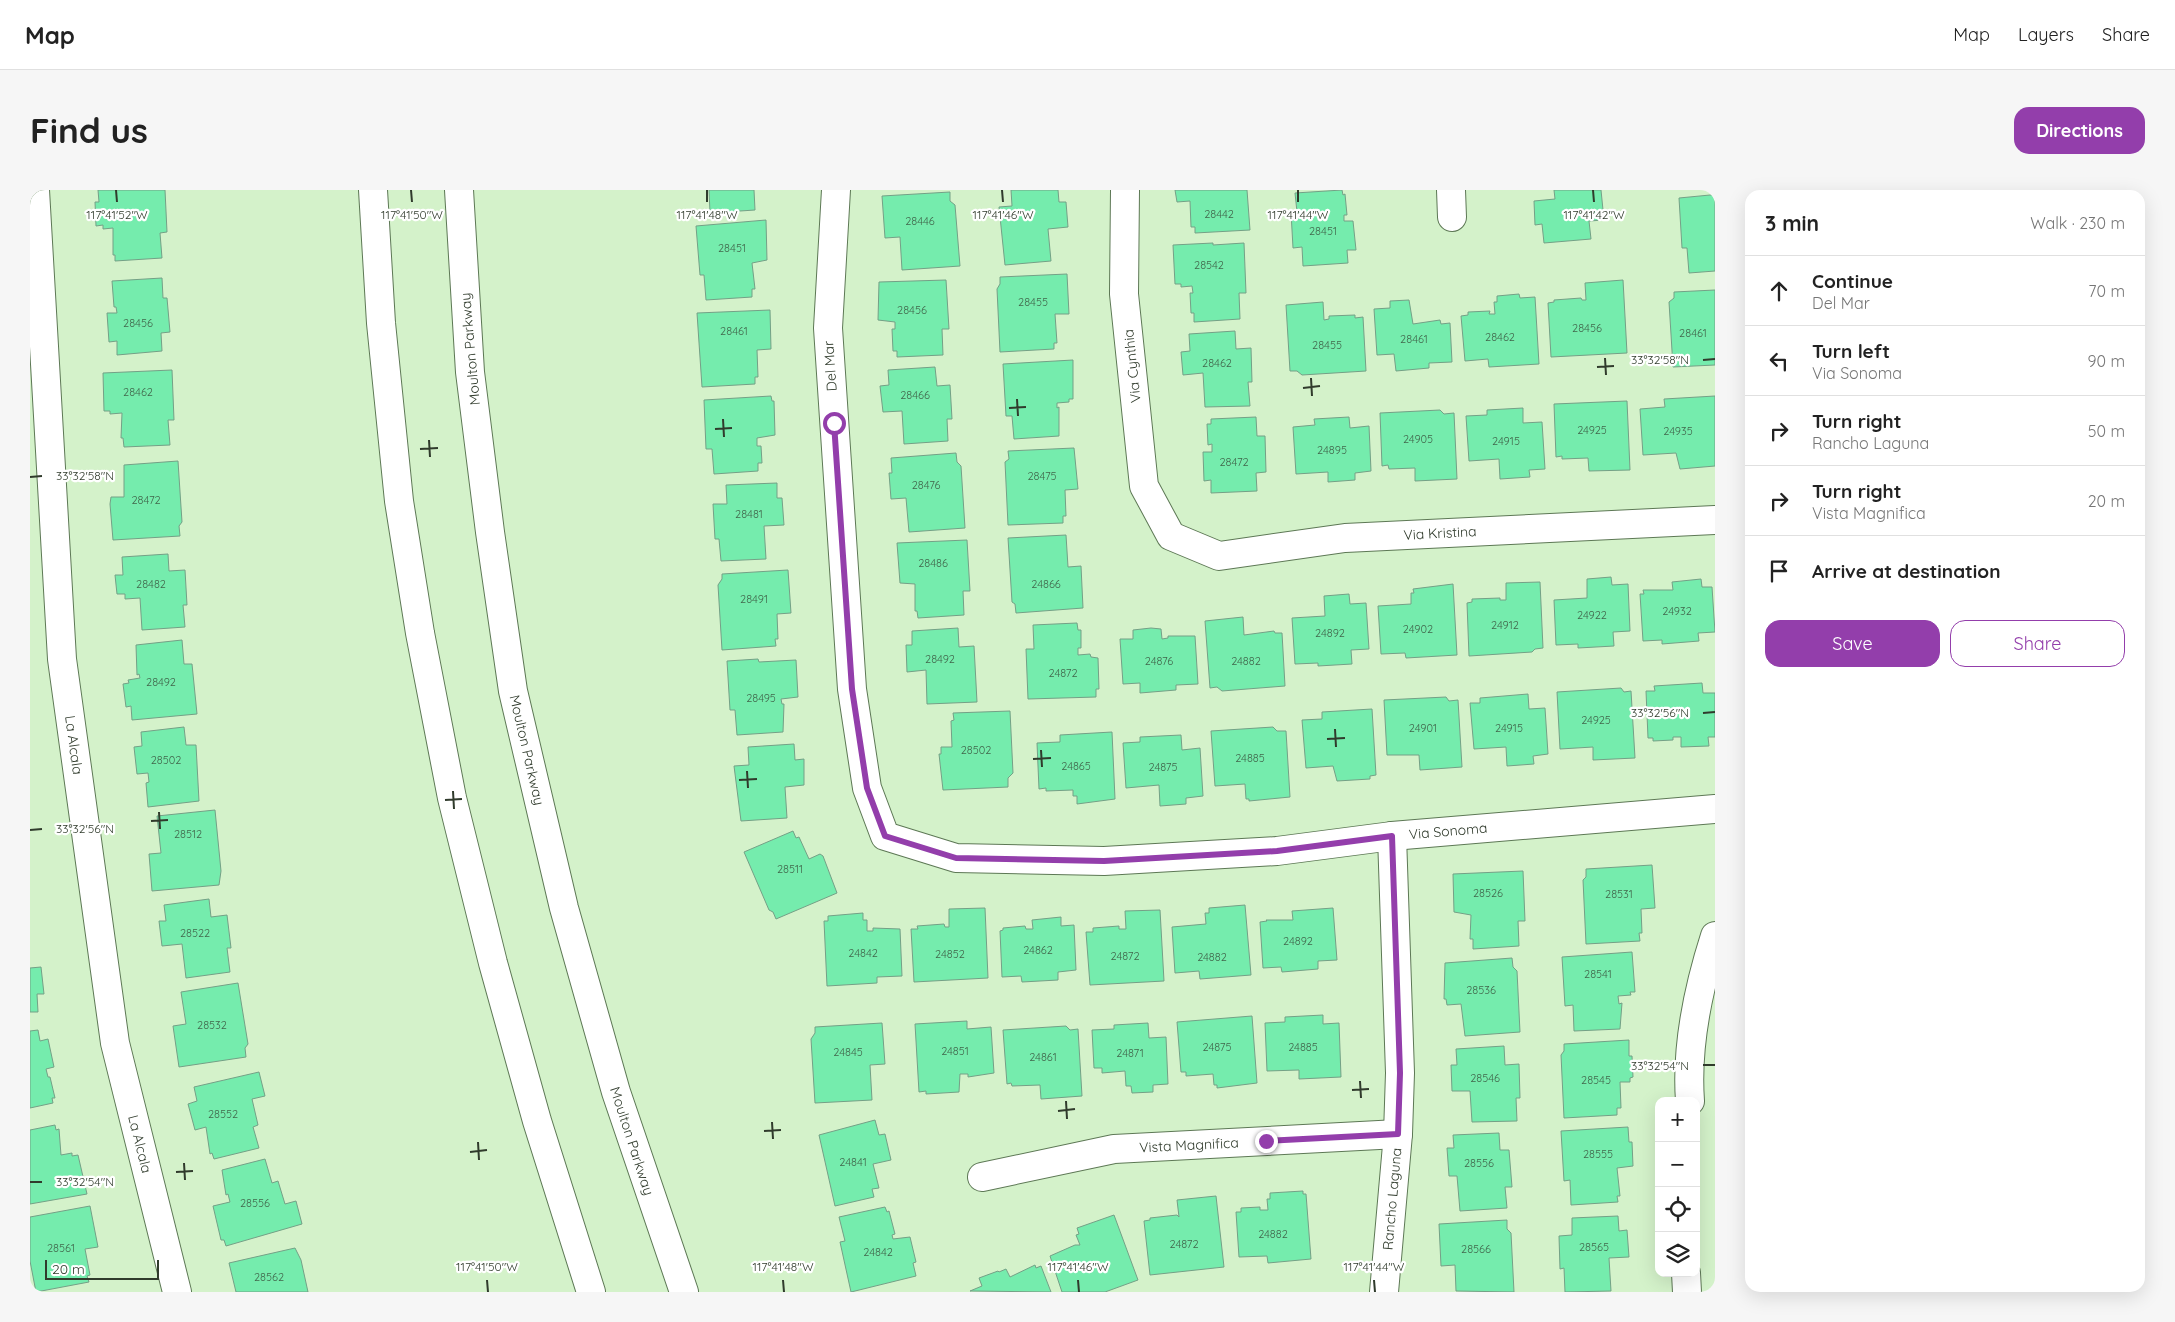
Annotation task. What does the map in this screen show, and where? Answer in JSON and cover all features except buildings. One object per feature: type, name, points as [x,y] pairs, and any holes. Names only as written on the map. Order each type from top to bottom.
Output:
[{"type":"street","name":"La Alcala","points":[[35,190],[64,669],[115,1043],[177,1292]]},
{"type":"street","points":[[373,190],[381,323],[399,501],[420,633],[452,798],[493,963],[537,1121],[591,1292]]},
{"type":"street","name":"Moulton Parkway","points":[[459,190],[470,372],[513,692],[564,908],[616,1092],[684,1292]]},
{"type":"street","name":"Del Mar","points":[[836,190],[828,328],[852,680],[867,788],[885,836]]},
{"type":"street","name":"Via Cynthia","points":[[1125,190],[1124,294],[1144,486],[1171,536]]},
{"type":"street","points":[[1451,190],[1452,217]]},
{"type":"street","name":"Via Kristina","points":[[1171,536],[1219,556],[1345,538],[1715,520]]},
{"type":"street","name":"Via Sonoma","points":[[885,836],[956,858],[1104,861],[1277,851],[1392,836],[1715,809]]},
{"type":"street","name":"Rancho Laguna","points":[[1384,1292],[1398,1134],[1400,1073],[1392,836]]},
{"type":"street","points":[[1690,1097],[1688,1076],[1696,1009],[1715,936]]},
{"type":"street","name":"Vista Magnifica","points":[[982,1177],[1114,1149],[1398,1134]]},
{"type":"street","points":[[1686,1277],[1687,1292]]},
{"type":"route","points":[[834,423],[852,689],[867,788],[885,836],[956,858],[1104,861],[1277,851],[1392,836],[1400,1073],[1398,1134],[1266,1141]]}]
